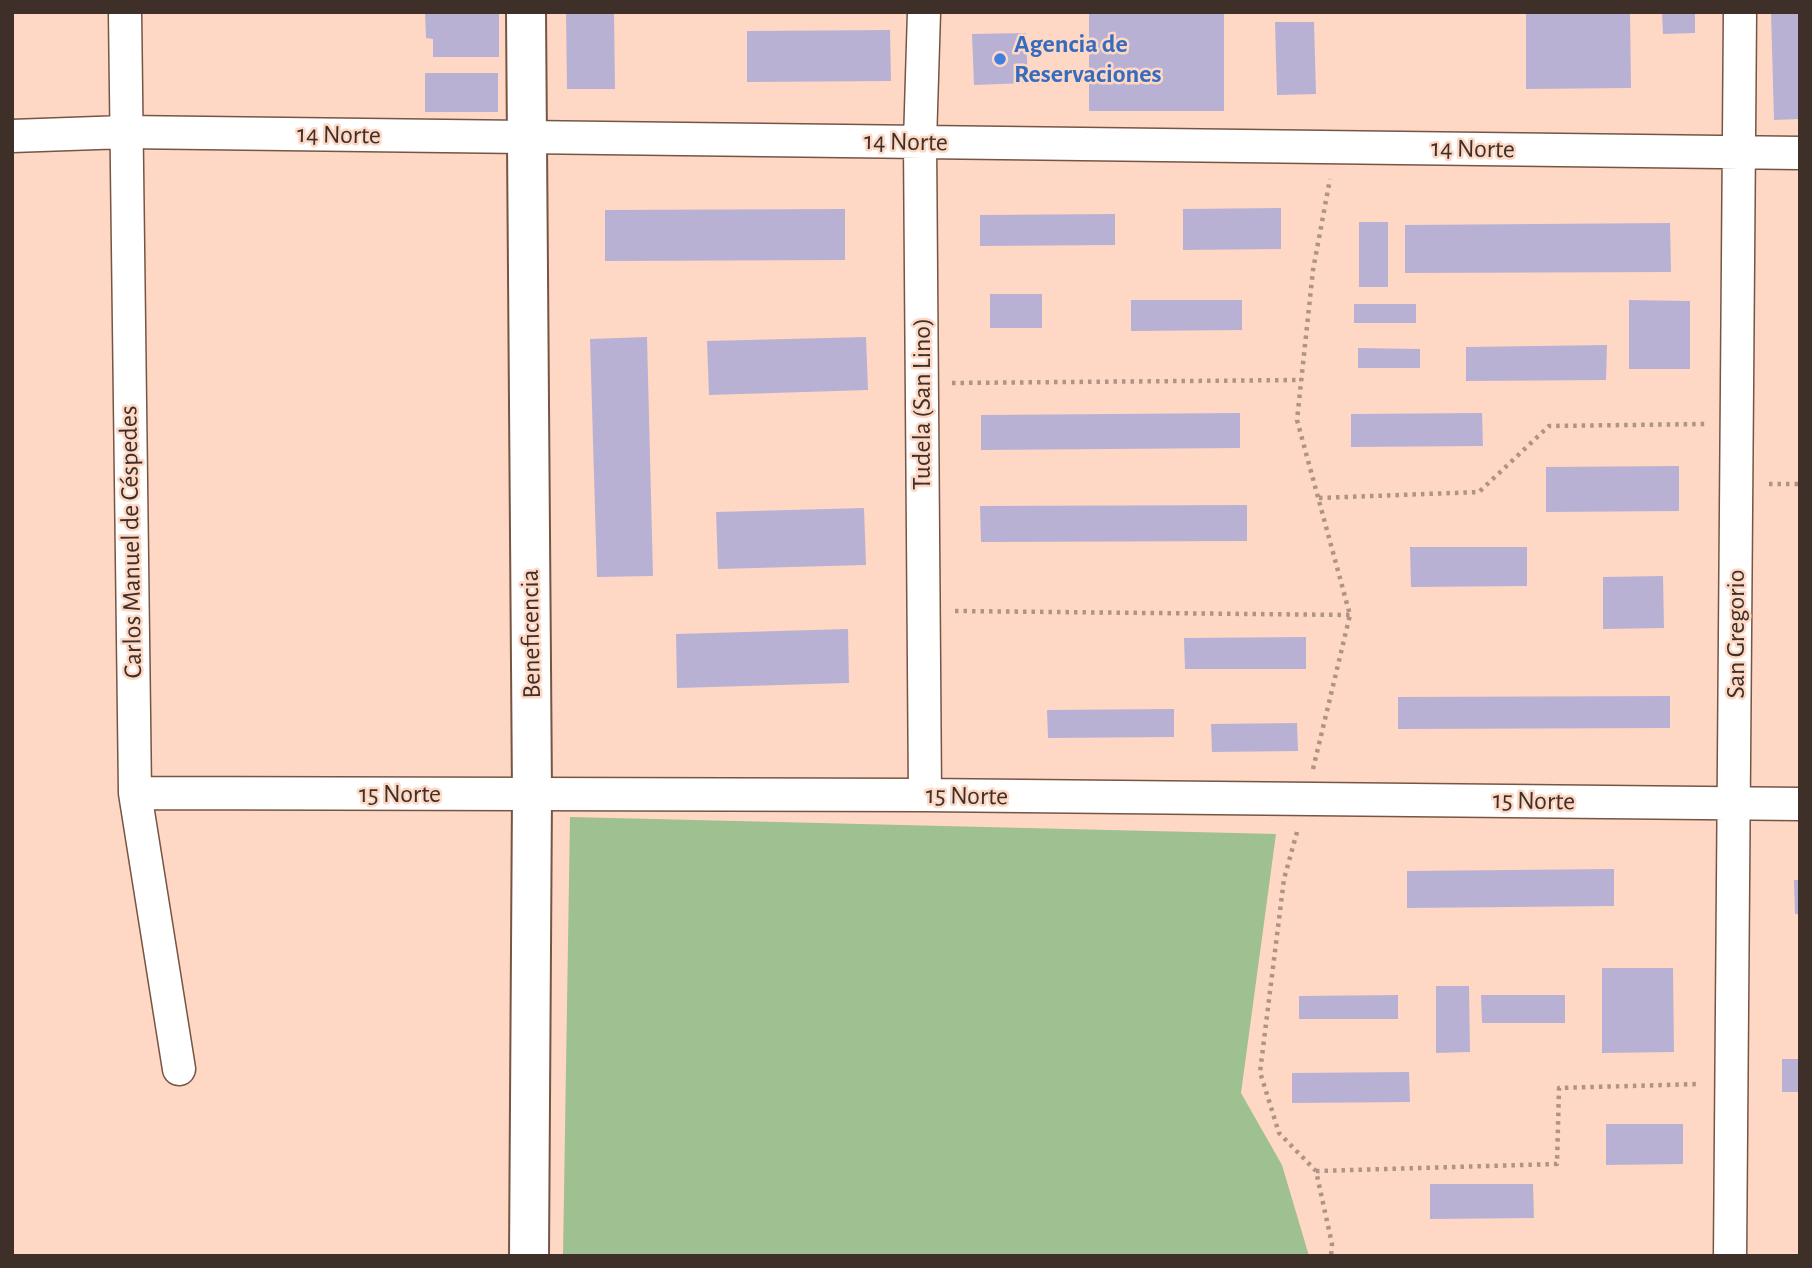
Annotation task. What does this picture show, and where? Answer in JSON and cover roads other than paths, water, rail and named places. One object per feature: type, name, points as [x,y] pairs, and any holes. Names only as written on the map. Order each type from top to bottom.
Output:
[{"type":"main road","name":"Beneficencia","points":[[526,12],[532,794],[530,1256]]},
{"type":"street","name":"Carlos Manuel de Céspedes","points":[[125,12],[135,793],[179,1069]]},
{"type":"street","name":"Tudela (San Lino)","points":[[923,12],[920,142],[925,795]]},
{"type":"street","name":"San Gregorio","points":[[1730,1256],[1740,12]]},
{"type":"street","name":"14 Norte","points":[[12,136],[125,132],[1800,153]]},
{"type":"street","name":"15 Norte","points":[[135,793],[925,795],[1800,804]]},
{"type":"place","name":"Agencia de Reservaciones","points":[[1000,59]]}]
